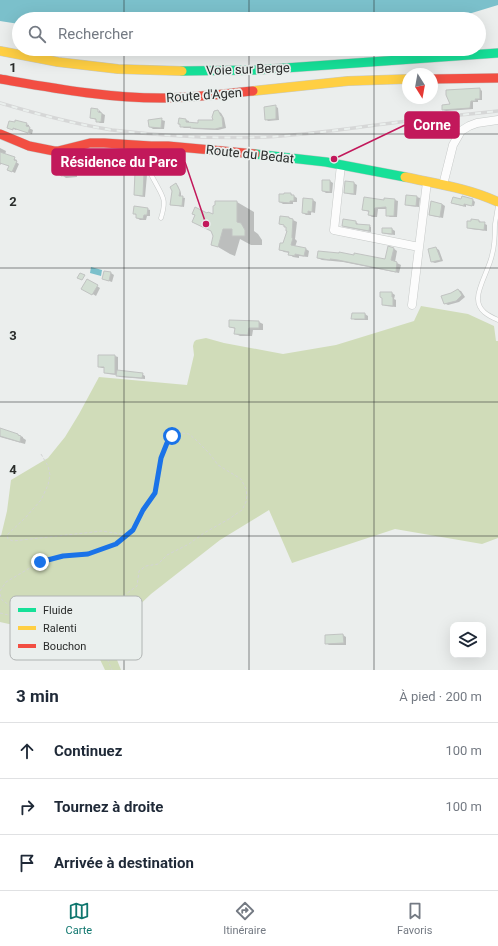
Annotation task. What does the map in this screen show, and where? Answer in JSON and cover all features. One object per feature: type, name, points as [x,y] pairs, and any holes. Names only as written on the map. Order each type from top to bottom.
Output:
[{"type":"main road","name":"Voie sur Berge","points":[[0,51],[12,53]]},
{"type":"main road","name":"Voie sur Berge","points":[[486,54],[498,53]]},
{"type":"main road","name":"Voie sur Berge","points":[[26,56],[58,62],[118,69],[178,71],[257,70],[455,56]]},
{"type":"main road","points":[[438,79],[498,78]]},
{"type":"main road","name":"Route d'Agen","points":[[0,80],[114,97],[160,98],[196,97],[338,82],[402,79]]},
{"type":"main road","name":"Route du Bedat","points":[[0,134],[29,146],[54,151],[90,143],[104,142],[259,154],[341,165],[463,189],[483,195],[498,202]]},
{"type":"street","points":[[443,185],[453,145],[461,131],[477,123],[498,120]]},
{"type":"street","points":[[341,165],[334,230],[419,247]]},
{"type":"street","points":[[412,305],[427,182]]},
{"type":"lane","points":[[151,146],[149,163],[150,172],[163,196],[165,203],[165,208],[161,218]]},
{"type":"lane","points":[[498,206],[492,256],[479,292],[478,299],[479,306],[488,316],[498,320]]},
{"type":"path","points":[[0,591],[6,582],[40,562],[63,556],[88,554],[116,544],[128,535],[133,530],[143,510],[155,493],[161,458],[167,443],[172,436],[182,433],[189,434],[209,453],[218,465],[240,479],[248,496],[246,502],[242,510],[229,519],[204,532],[189,544],[168,555],[158,564],[146,566],[139,571],[137,586],[123,596]]},
{"type":"path","points":[[41,454],[48,466],[50,475],[48,485],[41,500],[7,535],[8,539],[13,541],[102,530],[128,535]]},
{"type":"path","points":[[0,594],[2,600],[10,606]]},
{"type":"path","points":[[0,613],[10,615]]},
{"type":"path","points":[[108,660],[112,670]]},
{"type":"green space","points":[[421,306],[468,314],[494,326],[496,341],[498,341],[498,538],[482,544],[395,529],[292,563],[269,510],[220,540],[142,603],[142,596],[10,596],[10,624],[0,622],[0,536],[7,511],[11,480],[48,458],[65,437],[99,377],[187,385],[194,355],[193,346],[196,340],[206,338],[224,343],[283,354],[336,345],[414,321]]},
{"type":"green space","points":[[100,660],[117,660],[121,670],[105,670]]},
{"type":"water","points":[[0,0],[498,0],[498,5],[475,12],[12,12],[12,23],[0,21]]},
{"type":"water","points":[[91,267],[102,270],[101,276],[90,273]]},
{"type":"building","points":[[480,88],[480,99],[471,101],[470,108],[442,110],[442,105],[450,104],[446,95],[446,90]]},
{"type":"building","points":[[276,105],[276,119],[265,120],[264,107]]},
{"type":"building","points":[[91,108],[98,109],[98,112],[102,113],[101,122],[96,122],[96,119],[90,118]]},
{"type":"building","points":[[218,110],[222,116],[223,127],[215,129],[190,128],[191,127],[180,127],[180,124],[178,124],[179,118],[186,119],[186,122],[198,123],[198,120],[213,120],[212,117],[214,111]]},
{"type":"building","points":[[162,118],[161,128],[149,127],[148,120]]},
{"type":"building","points":[[15,120],[27,123],[26,126],[30,127],[28,133],[13,128],[13,130],[7,128],[9,121],[15,122]]},
{"type":"building","points":[[0,152],[15,157],[14,160],[17,161],[12,172],[7,170],[9,166],[0,163]]},
{"type":"building","points":[[65,160],[65,163],[76,162],[76,173],[61,176],[59,174],[57,161]]},
{"type":"building","points":[[135,172],[144,172],[143,196],[134,195]]},
{"type":"building","points":[[322,180],[330,180],[330,192],[322,191]]},
{"type":"building","points":[[345,181],[354,182],[354,194],[344,193]]},
{"type":"building","points":[[176,183],[180,191],[179,196],[183,196],[182,206],[170,205],[172,191],[170,187]]},
{"type":"building","points":[[291,193],[291,195],[294,195],[294,201],[290,201],[290,203],[279,202],[279,194]]},
{"type":"building","points":[[406,195],[417,196],[416,206],[405,205]]},
{"type":"building","points":[[462,196],[473,199],[472,206],[451,203],[453,197],[461,199]]},
{"type":"building","points":[[364,197],[384,200],[384,198],[395,199],[394,216],[386,216],[386,207],[375,208],[374,216],[368,215],[369,211],[362,210]]},
{"type":"building","points":[[303,198],[313,199],[312,212],[308,211],[308,214],[302,213]]},
{"type":"building","points":[[215,201],[237,201],[237,222],[241,223],[245,230],[245,236],[232,236],[232,229],[223,229],[218,247],[211,245],[213,236],[211,231],[192,222],[195,215],[192,214],[195,207],[207,213],[213,214],[213,206],[215,205]]},
{"type":"building","points":[[431,201],[442,204],[440,217],[429,215]]},
{"type":"building","points":[[134,206],[148,208],[147,215],[144,215],[143,219],[136,218],[136,214],[133,214]]},
{"type":"building","points":[[280,216],[293,219],[293,238],[291,245],[306,248],[304,256],[295,254],[295,256],[288,255],[289,252],[279,250],[280,243],[283,243],[287,231],[284,225],[279,224]]},
{"type":"building","points":[[343,219],[356,221],[356,224],[370,225],[369,231],[342,226]]},
{"type":"building","points":[[471,219],[479,220],[479,222],[485,222],[484,230],[467,228],[467,221],[471,221]]},
{"type":"building","points":[[382,228],[392,228],[392,234],[382,233]]},
{"type":"building","points":[[388,246],[394,248],[391,260],[397,262],[396,272],[338,260],[317,258],[318,251],[339,252],[354,255],[354,253],[385,259]]},
{"type":"building","points":[[436,247],[441,260],[431,262],[428,249]]},
{"type":"building","points":[[104,271],[111,272],[109,281],[102,279]]},
{"type":"building","points":[[80,273],[85,275],[82,280],[77,278]]},
{"type":"building","points":[[87,279],[98,285],[92,295],[81,289]]},
{"type":"building","points":[[458,289],[462,295],[456,301],[444,304],[441,296]]},
{"type":"building","points":[[380,292],[392,292],[393,306],[382,305]]},
{"type":"building","points":[[352,313],[365,313],[365,319],[351,319]]},
{"type":"building","points":[[229,320],[259,321],[259,328],[249,328],[248,335],[234,334],[235,328],[229,327]]},
{"type":"building","points":[[98,355],[115,355],[115,374],[104,373],[104,367],[98,367]]},
{"type":"building","points":[[117,370],[143,373],[142,378],[116,376]]},
{"type":"building","points":[[0,428],[21,436],[20,442],[0,436]]},
{"type":"building","points":[[343,634],[344,643],[325,644],[325,635]]},
{"type":"railway","points":[[0,103],[84,125],[112,130],[150,134],[228,138],[296,135],[412,120],[498,111]]},
{"type":"traffic: fast","points":[[486,54],[498,53]]},
{"type":"traffic: fast","points":[[182,71],[257,70],[455,56]]},
{"type":"traffic: fast","points":[[255,154],[326,162],[405,177]]},
{"type":"traffic: slow","points":[[0,51],[12,53]]},
{"type":"traffic: slow","points":[[26,56],[58,62],[118,69],[182,71]]},
{"type":"traffic: slow","points":[[253,91],[348,81],[402,79]]},
{"type":"traffic: slow","points":[[405,177],[464,190],[498,202]]},
{"type":"traffic: jam","points":[[438,79],[498,78]]},
{"type":"traffic: jam","points":[[0,79],[80,92],[141,98],[207,96],[253,91]]},
{"type":"traffic: jam","points":[[0,134],[29,146],[54,151],[90,143],[104,143],[168,146],[255,154]]},
{"type":"place","name":"Corne","points":[[334,159]]},
{"type":"place","name":"Résidence du Parc","points":[[206,224]]},
{"type":"route","points":[[40,562],[63,556],[88,554],[116,544],[133,530],[143,510],[155,493],[161,458],[167,443],[172,436]]}]
